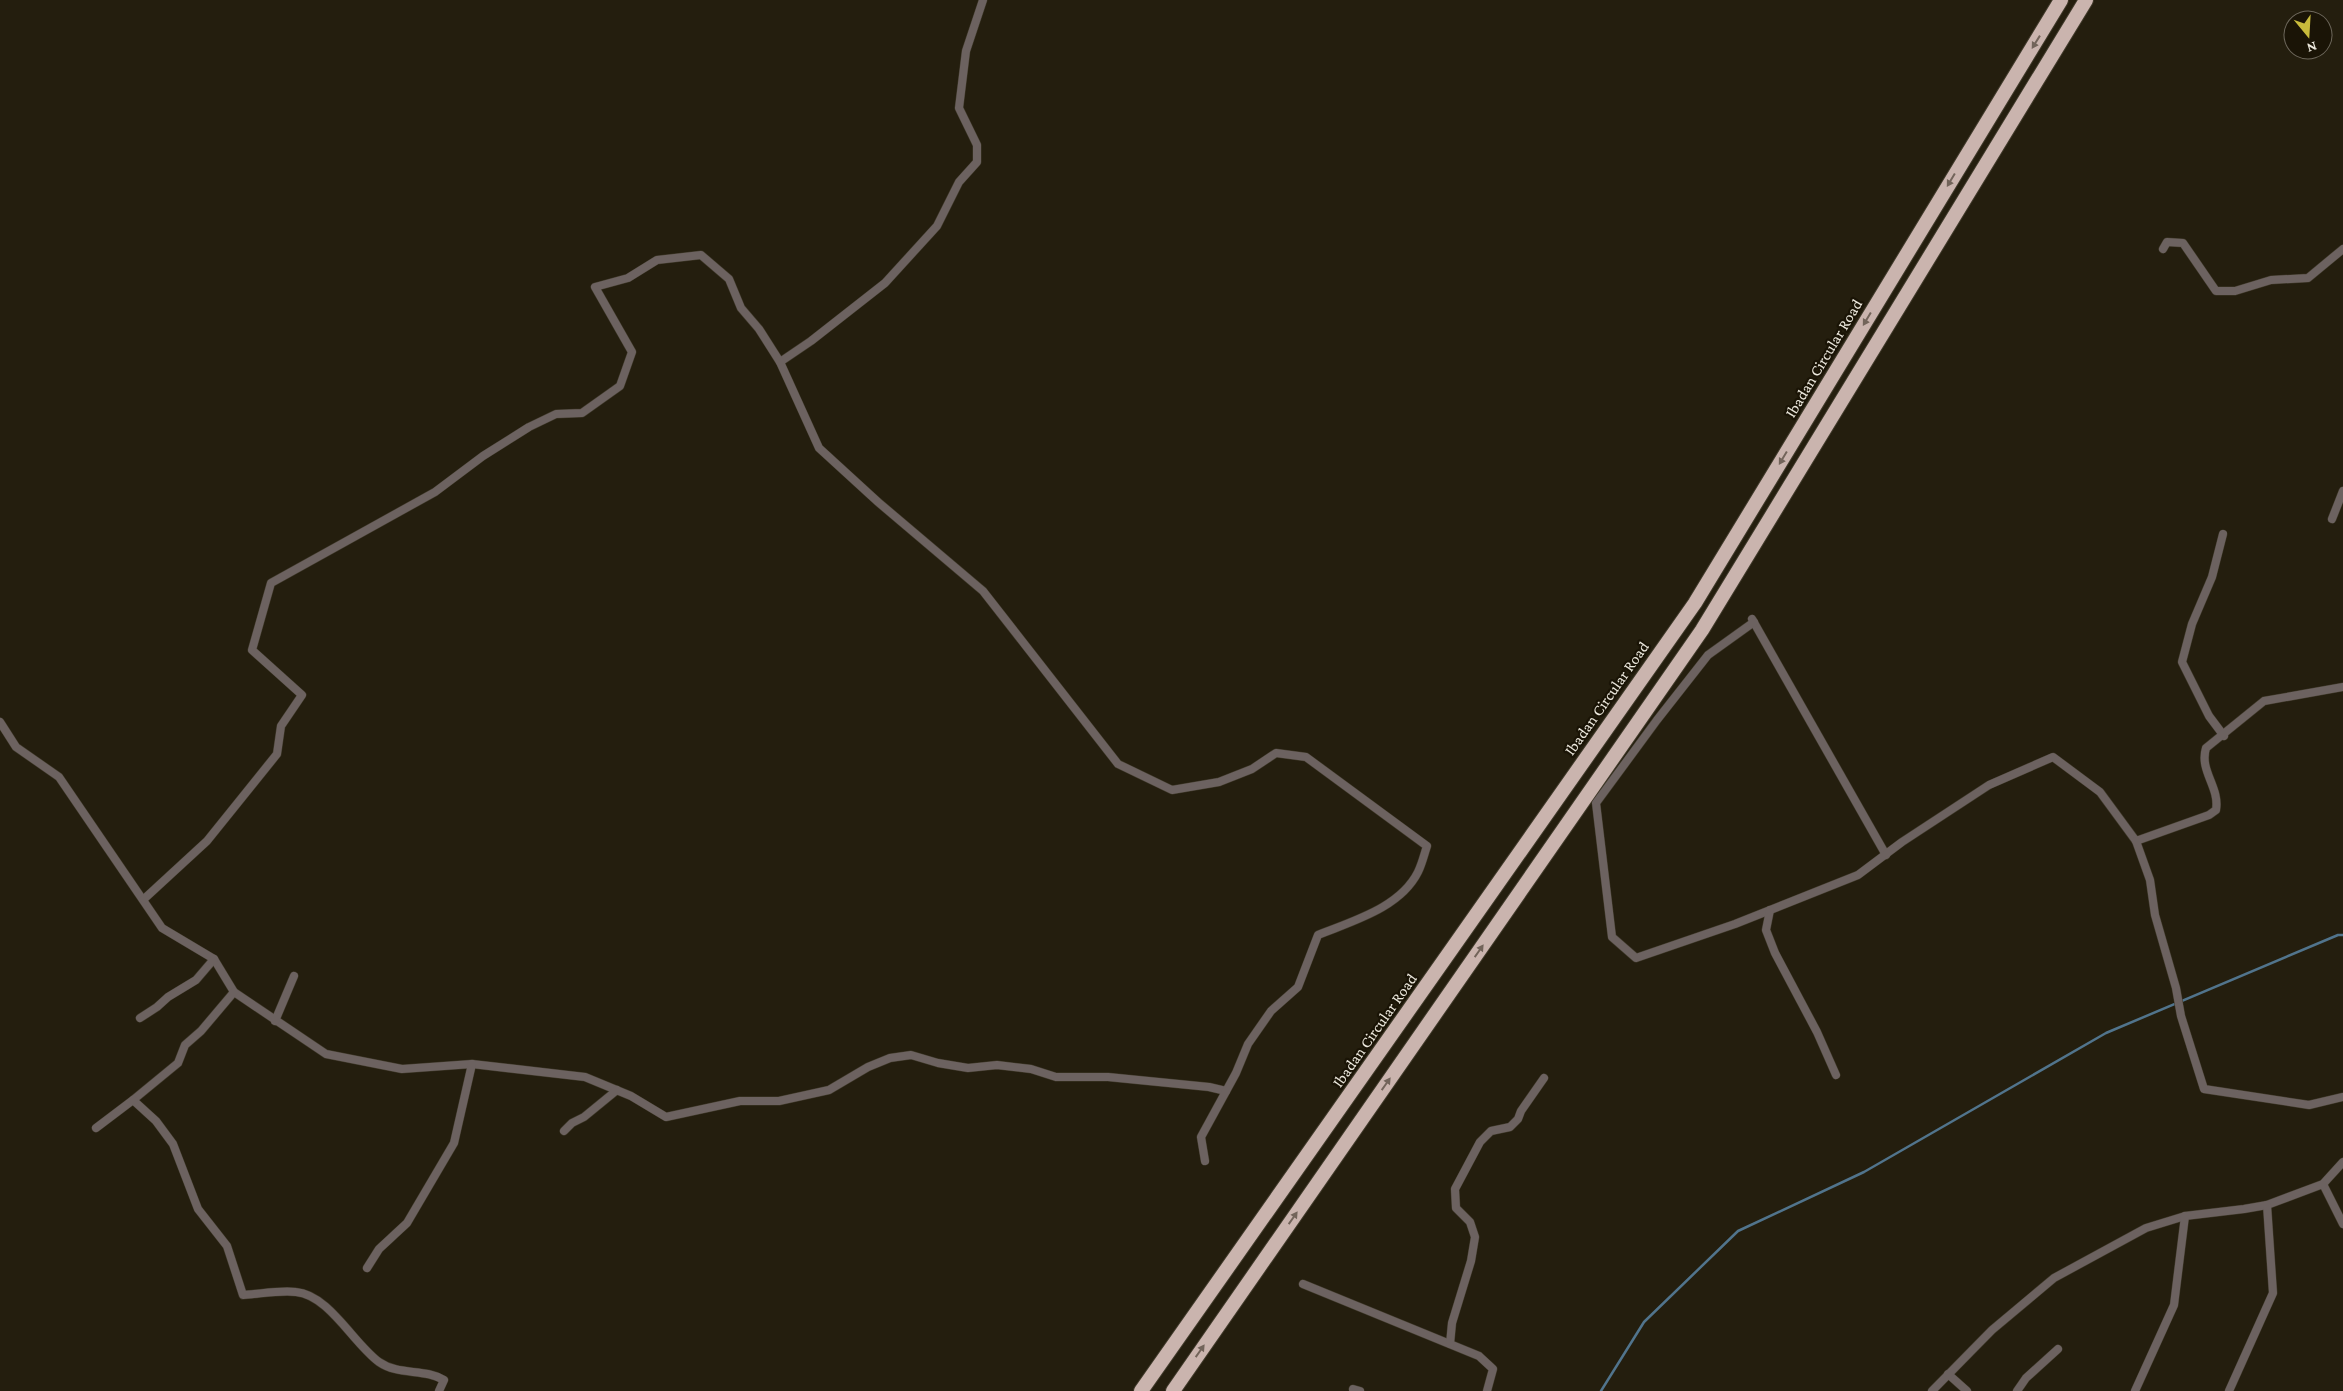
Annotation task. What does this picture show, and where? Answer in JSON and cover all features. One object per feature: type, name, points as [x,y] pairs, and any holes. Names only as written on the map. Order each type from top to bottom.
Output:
[{"type":"highway","name":"Ibadan Circular Road","points":[[1141,1391],[1695,603],[2061,0]]},
{"type":"highway","points":[[1173,1391],[1702,630],[2086,0]]},
{"type":"street","points":[[780,362],[811,341],[885,283],[936,226],[959,182],[977,162],[977,145],[959,108],[966,51],[983,0]]},
{"type":"street","points":[[2163,249],[2166,242],[2183,243],[2216,292],[2235,291],[2271,280],[2308,278],[2343,249]]},
{"type":"street","points":[[144,899],[207,841],[277,754],[281,726],[302,695],[252,650],[270,583],[435,492],[483,456],[529,427],[556,414],[582,413],[620,386],[632,352],[595,287],[628,278],[657,260],[702,254],[730,279],[741,308],[759,329],[780,362],[819,448],[878,502],[983,591],[1118,764],[1172,790],[1219,782],[1252,769],[1276,753],[1306,757],[1427,846],[1417,873],[1400,894],[1372,913],[1318,935],[1298,987],[1271,1011],[1248,1044],[1226,1091],[1201,1137],[1205,1162]]},
{"type":"street","points":[[2332,520],[2343,491]]},
{"type":"street","points":[[2223,534],[2212,577],[2192,624],[2182,662],[2209,716],[2224,736]]},
{"type":"street","points":[[1886,855],[1753,620],[1708,655],[1656,720],[1596,803],[1612,937],[1636,958],[1770,910],[1858,875],[1886,855],[1902,842],[1989,785],[2053,757],[2100,792],[2136,841],[2150,880],[2155,915],[2176,988],[2181,1016],[2204,1089],[2309,1105],[2343,1097]]},
{"type":"street","points":[[2136,841],[2209,815],[2216,810],[2218,800],[2204,766],[2206,748],[2224,736],[2264,701],[2343,687]]},
{"type":"street","points":[[0,722],[16,747],[59,778],[144,899],[162,928],[214,959],[234,992],[326,1054],[402,1069],[472,1064],[585,1076],[631,1096],[666,1117],[740,1101],[779,1101],[829,1090],[868,1067],[890,1058],[912,1055],[938,1064],[968,1068],[997,1065],[1031,1069],[1056,1077],[1108,1077],[1209,1086],[1226,1091]]},
{"type":"street","points":[[1770,910],[1766,930],[1775,953],[1817,1032],[1836,1075]]},
{"type":"street","points":[[140,1018],[168,997],[196,980],[214,959]]},
{"type":"street","points":[[275,1021],[294,976]]},
{"type":"street","points":[[96,1128],[178,1063],[185,1045],[201,1030],[234,992]]},
{"type":"street","points":[[367,1268],[380,1249],[408,1223],[454,1144],[472,1064]]},
{"type":"street","points":[[1450,1344],[1452,1322],[1475,1237],[1470,1222],[1456,1208],[1455,1189],[1480,1142],[1491,1131],[1510,1127],[1518,1119],[1532,1094],[1544,1078]]},
{"type":"street","points":[[564,1131],[617,1090]]},
{"type":"street","points":[[133,1100],[156,1121],[173,1144],[198,1210],[227,1246],[243,1295],[297,1292],[323,1302],[345,1329],[380,1363],[404,1371],[433,1373],[444,1380],[439,1391]]},
{"type":"street","points":[[1932,1391],[1992,1330],[2054,1278],[2146,1228],[2184,1216],[2244,1210],[2267,1205],[2323,1184],[2343,1162]]},
{"type":"street","points":[[2323,1184],[2343,1224]]},
{"type":"street","points":[[2229,1391],[2273,1293],[2267,1205]]},
{"type":"street","points":[[2145,1391],[2136,1389],[2174,1305],[2184,1216]]},
{"type":"street","points":[[1304,1284],[1479,1356],[1492,1368],[1487,1391]]},
{"type":"street","points":[[2017,1391],[2026,1378],[2058,1349]]},
{"type":"street","points":[[1948,1374],[1968,1391]]},
{"type":"waterway","points":[[1601,1391],[1644,1322],[1738,1231],[1864,1172],[2106,1033],[2338,935],[2343,935]]}]
